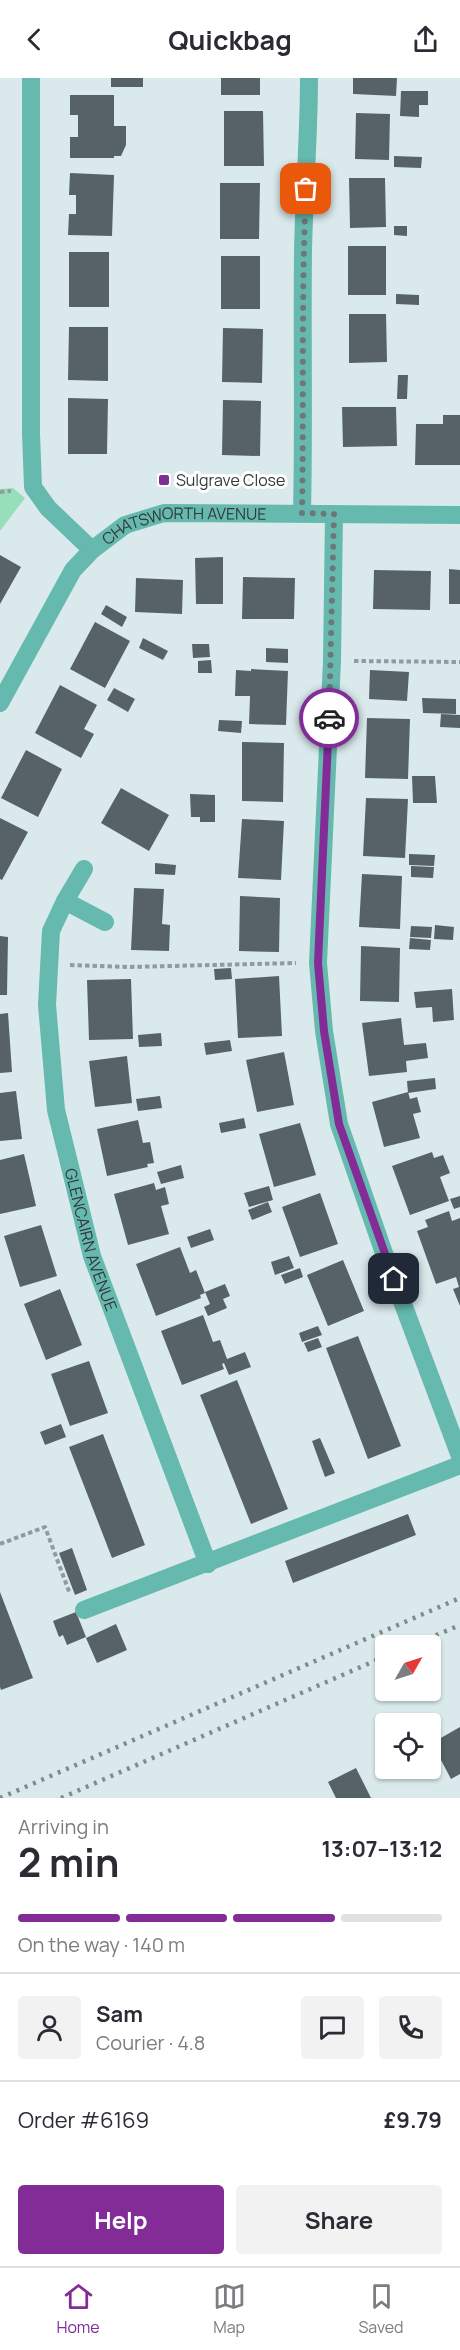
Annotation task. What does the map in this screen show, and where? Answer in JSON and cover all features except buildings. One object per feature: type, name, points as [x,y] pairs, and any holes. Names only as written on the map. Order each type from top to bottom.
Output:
[{"type":"street","points":[[31,78],[33,487],[48,508],[92,550]]},
{"type":"street","points":[[302,513],[303,251],[309,148],[309,78]]},
{"type":"street","name":"CHATSWORTH AVENUE","points":[[0,704],[73,570],[92,550],[125,525],[164,513],[460,515]]},
{"type":"street","points":[[334,514],[332,661],[318,963],[324,1031],[339,1124],[385,1256],[460,1456]]},
{"type":"street","name":"GLENCAIRN AVENUE","points":[[84,869],[51,931],[47,1005],[56,1110],[92,1256],[208,1564]]},
{"type":"street","points":[[65,901],[105,922]]},
{"type":"street","points":[[84,1610],[460,1465]]},
{"type":"path","points":[[332,661],[460,662]]},
{"type":"path","points":[[50,964],[128,966],[318,963]]},
{"type":"path","points":[[0,1544],[45,1527],[72,1598],[84,1610]]},
{"type":"green space","points":[[13,488],[25,498],[0,531],[0,489]]},
{"type":"railway","points":[[0,1798],[460,1598]]},
{"type":"railway","points":[[437,1635],[460,1625]]},
{"type":"railway","points":[[61,1798],[375,1661]]},
{"type":"way so far","points":[[306,189],[303,251],[302,513],[334,514],[329,718]]},
{"type":"place","name":"Sulgrave Close","points":[[164,480]]},
{"type":"route","points":[[329,718],[318,963],[324,1031],[339,1124],[394,1279]]}]
